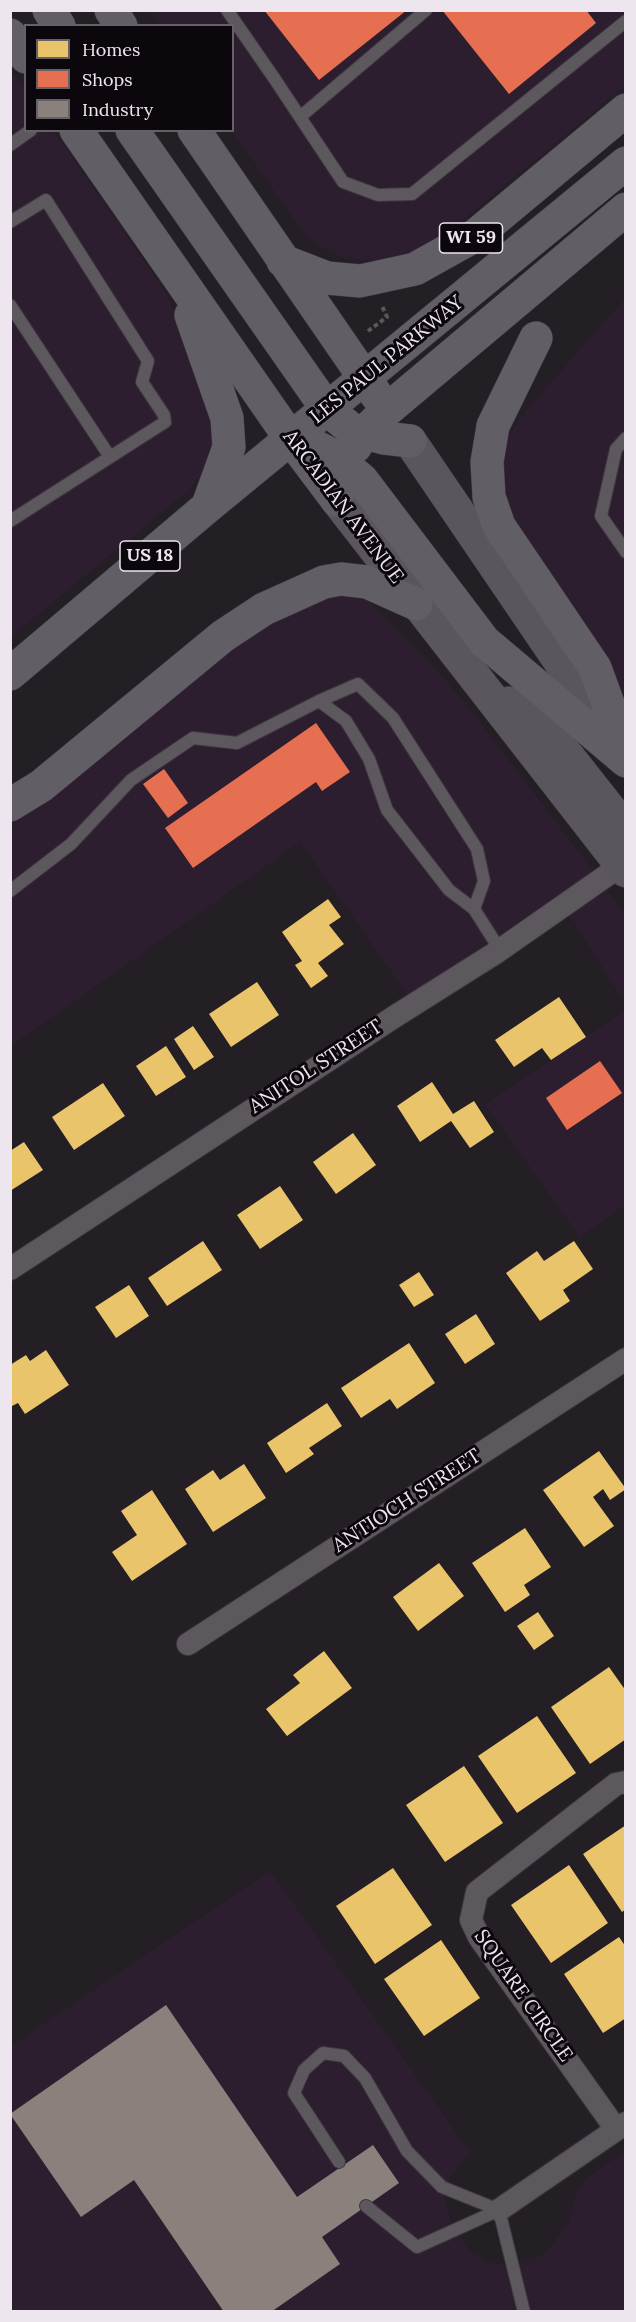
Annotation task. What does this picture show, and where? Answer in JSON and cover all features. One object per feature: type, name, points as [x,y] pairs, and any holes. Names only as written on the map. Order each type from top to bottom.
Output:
[{"type":"main road","points":[[49,10],[58,24]]},
{"type":"main road","points":[[111,10],[120,24]]},
{"type":"main road","points":[[10,35],[24,54]]},
{"type":"main road","name":"WI 59","points":[[283,261],[327,278],[360,280],[415,269],[476,235],[626,110]]},
{"type":"main road","name":"ARCADIAN AVENUE","points":[[77,132],[291,439],[339,444],[337,501],[624,866]]},
{"type":"main road","points":[[133,132],[362,480],[484,641],[626,760]]},
{"type":"main road","points":[[195,132],[364,378],[410,441],[626,760]]},
{"type":"main road","name":"LES PAUL PARKWAY","points":[[10,674],[291,439],[339,444],[364,378],[626,163]]},
{"type":"main road","points":[[339,444],[387,410],[626,209]]},
{"type":"main road","points":[[177,276],[227,418],[229,447],[206,508]]},
{"type":"main road","points":[[536,338],[493,426],[487,462],[489,497],[499,526],[595,668],[626,753]]},
{"type":"main road","points":[[339,444],[410,441]]},
{"type":"main road","points":[[10,805],[41,786],[223,636],[264,609],[324,582],[341,579],[367,582],[416,604]]},
{"type":"main road","points":[[470,672],[552,736],[620,821],[626,824]]},
{"type":"street","name":"ANITOL STREET","points":[[10,1269],[500,950],[624,866]]},
{"type":"street","name":"ANTIOCH STREET","points":[[188,1644],[626,1359]]},
{"type":"street","name":"SQUARE CIRCLE","points":[[621,2126],[479,1937],[471,1920],[477,1892],[616,1784],[626,1782]]},
{"type":"street","points":[[499,2210],[621,2126]]},
{"type":"lane","points":[[227,10],[343,182],[378,195],[412,194],[626,21]]},
{"type":"lane","points":[[300,117],[426,10]]},
{"type":"lane","points":[[10,145],[28,132]]},
{"type":"lane","points":[[10,222],[46,200],[148,361],[142,382],[164,415],[165,422],[10,521]]},
{"type":"lane","points":[[10,305],[110,457]]},
{"type":"lane","points":[[626,438],[616,449],[601,516],[626,552]]},
{"type":"lane","points":[[10,891],[71,844],[131,780],[193,738],[237,743],[319,701],[358,684],[393,718],[477,849],[484,881],[474,909]]},
{"type":"lane","points":[[319,701],[346,721],[369,759],[387,810],[449,890],[474,909],[500,950]]},
{"type":"lane","points":[[339,2162],[294,2093],[304,2070],[323,2053],[344,2056],[365,2078],[407,2151],[442,2187],[499,2210]]},
{"type":"lane","points":[[366,2206],[417,2247],[499,2210]]},
{"type":"lane","points":[[499,2210],[524,2312]]},
{"type":"path","points":[[365,333],[387,317],[380,303]]},
{"type":"shaded area","points":[[148,11],[625,11],[625,86],[447,233],[412,253],[385,261],[347,259],[324,249],[305,235],[233,132],[234,24],[158,24]]},
{"type":"shaded area","points":[[10,68],[24,88],[24,132],[55,132],[164,290],[185,337],[215,433],[211,455],[204,471],[190,489],[11,637]]},
{"type":"shaded area","points":[[625,298],[625,708],[538,571],[504,502],[502,477],[503,446],[519,419]]},
{"type":"shaded area","points":[[345,591],[366,599],[434,667],[467,705],[625,913],[625,1004],[574,922],[553,899],[408,995],[300,842],[11,1046],[11,821],[262,622]]},
{"type":"shaded area","points":[[625,1011],[625,1205],[580,1237],[485,1104]]},
{"type":"shaded area","points":[[270,1871],[470,2152],[450,2178],[445,2199],[451,2221],[470,2252],[494,2264],[512,2265],[541,2256],[568,2222],[577,2191],[588,2177],[625,2151],[625,2311],[11,2312],[11,2046]]},
{"type":"building: Homes","points":[[328,899],[341,917],[329,925],[344,944],[318,963],[328,976],[311,988],[295,965],[302,961],[282,932]]},
{"type":"building: Homes","points":[[257,982],[279,1015],[231,1047],[209,1014]]},
{"type":"building: Homes","points":[[559,997],[586,1037],[551,1060],[542,1048],[514,1067],[495,1040]]},
{"type":"building: Homes","points":[[193,1026],[214,1057],[194,1070],[174,1039]]},
{"type":"building: Homes","points":[[166,1046],[186,1077],[156,1096],[136,1066]]},
{"type":"building: Homes","points":[[432,1082],[453,1114],[474,1101],[494,1132],[470,1148],[451,1121],[420,1142],[397,1106]]},
{"type":"building: Homes","points":[[103,1083],[125,1116],[74,1150],[52,1117]]},
{"type":"building: Homes","points":[[353,1133],[376,1165],[336,1194],[313,1162]]},
{"type":"building: Homes","points":[[24,1142],[43,1170],[10,1191],[10,1151]]},
{"type":"building: Homes","points":[[280,1186],[303,1220],[260,1249],[237,1215]]},
{"type":"building: Homes","points":[[203,1241],[222,1270],[167,1306],[148,1278]]},
{"type":"building: Homes","points":[[574,1241],[593,1269],[563,1290],[570,1301],[540,1321],[506,1273],[537,1251],[544,1261]]},
{"type":"building: Homes","points":[[419,1272],[434,1295],[414,1307],[399,1285]]},
{"type":"building: Homes","points":[[129,1285],[149,1316],[116,1338],[95,1307]]},
{"type":"building: Homes","points":[[476,1314],[495,1344],[465,1364],[445,1334]]},
{"type":"building: Homes","points":[[409,1343],[435,1383],[397,1409],[390,1399],[361,1418],[341,1388]]},
{"type":"building: Homes","points":[[46,1350],[69,1385],[25,1414],[18,1403],[10,1407],[10,1365],[26,1355],[30,1361]]},
{"type":"building: Homes","points":[[327,1403],[342,1426],[309,1448],[314,1454],[286,1473],[267,1443]]},
{"type":"building: Homes","points":[[599,1451],[626,1489],[610,1500],[603,1489],[593,1497],[614,1526],[584,1547],[543,1490]]},
{"type":"building: Homes","points":[[244,1464],[266,1498],[213,1532],[185,1489],[213,1470],[220,1480]]},
{"type":"building: Homes","points":[[152,1490],[187,1544],[132,1581],[112,1552],[137,1535],[121,1511]]},
{"type":"building: Homes","points":[[525,1528],[551,1567],[524,1585],[530,1595],[505,1612],[472,1563]]},
{"type":"building: Homes","points":[[439,1563],[464,1596],[418,1631],[393,1597]]},
{"type":"building: Homes","points":[[538,1612],[554,1636],[534,1650],[517,1626]]},
{"type":"building: Homes","points":[[324,1651],[352,1688],[287,1736],[266,1709],[300,1683],[293,1675]]},
{"type":"building: Homes","points":[[609,1667],[626,1691],[626,1739],[590,1764],[551,1707]]},
{"type":"building: Homes","points":[[537,1716],[576,1773],[517,1813],[478,1756]]},
{"type":"building: Homes","points":[[464,1766],[503,1823],[445,1862],[406,1805]]},
{"type":"building: Homes","points":[[626,1825],[626,1909],[622,1912],[583,1854]]},
{"type":"building: Homes","points":[[569,1865],[608,1923],[551,1963],[511,1905]]},
{"type":"building: Homes","points":[[393,1868],[432,1925],[375,1964],[336,1906]]},
{"type":"building: Homes","points":[[619,1937],[626,1947],[626,2018],[603,2033],[564,1974]]},
{"type":"building: Homes","points":[[441,1940],[480,1998],[424,2036],[384,1979]]},
{"type":"building: Shops","points":[[264,10],[407,10],[319,80]]},
{"type":"building: Shops","points":[[442,10],[586,10],[596,23],[509,94]]},
{"type":"building: Shops","points":[[316,723],[350,772],[322,791],[316,782],[193,868],[165,828]]},
{"type":"building: Shops","points":[[164,769],[188,803],[168,818],[143,784]]},
{"type":"building: Shops","points":[[600,1061],[622,1093],[567,1130],[546,1098]]},
{"type":"building: Industry","points":[[166,2005],[297,2197],[373,2145],[399,2183],[322,2237],[340,2264],[271,2312],[224,2312],[134,2180],[81,2217],[10,2114]]}]
